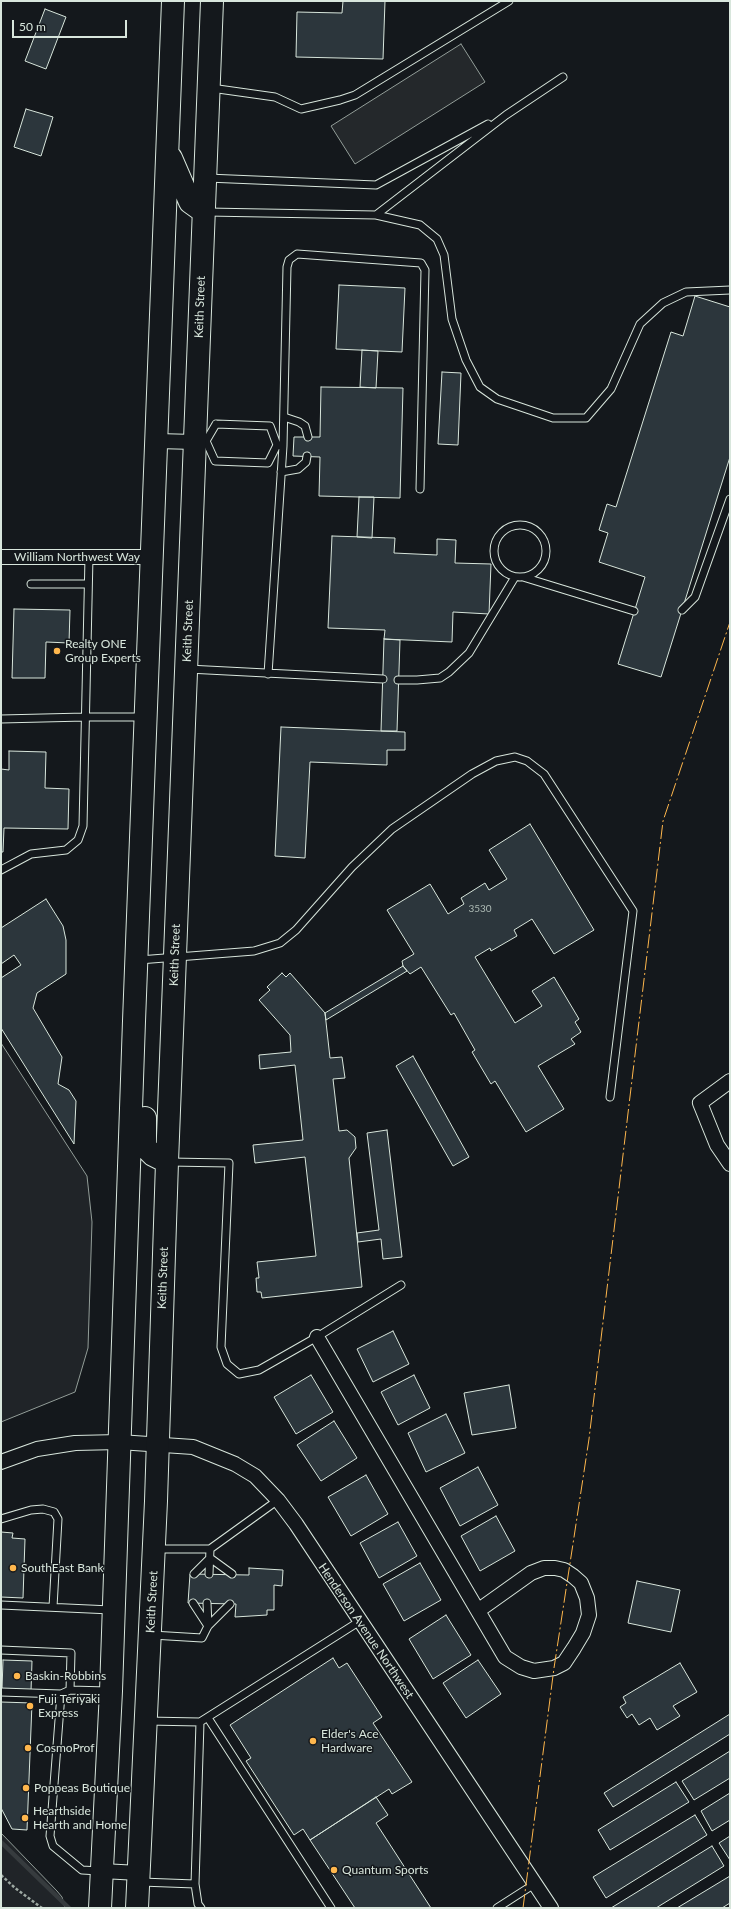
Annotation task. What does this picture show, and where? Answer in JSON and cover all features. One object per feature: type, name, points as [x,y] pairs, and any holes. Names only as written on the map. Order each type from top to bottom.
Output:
[{"type":"main road","points":[[100,1907],[111,1691],[136,961],[173,1]]},
{"type":"main road","name":"Keith Street","points":[[137,1908],[154,1549],[186,669],[200,441],[204,212],[212,1]]},
{"type":"main road","points":[[168,149],[190,202],[204,212]]},
{"type":"main road","points":[[134,1021],[145,1057],[145,1147],[153,1155],[167,1162]]},
{"type":"street","points":[[157,441],[200,441]]},
{"type":"street","name":"William Northwest Way","points":[[1,556],[152,557]]},
{"type":"street","points":[[730,1081],[700,1103],[717,1145],[730,1164]]},
{"type":"street","points":[[317,1337],[479,1610],[487,1628],[505,1656],[521,1667],[534,1671],[554,1668],[564,1663],[583,1633],[589,1614],[587,1598],[581,1584],[568,1573],[556,1568],[544,1568],[531,1573],[479,1610]]},
{"type":"street","name":"Henderson Avenue Northwest","points":[[1,1462],[37,1449],[75,1443],[119,1442],[193,1447],[235,1464],[255,1476],[278,1500],[296,1524],[552,1908]]},
{"type":"street","points":[[102,1871],[138,1878]]},
{"type":"lane","points":[[209,88],[275,97],[301,109],[340,100],[355,95],[509,1]]},
{"type":"lane","points":[[376,215],[506,115],[563,77]]},
{"type":"lane","points":[[205,178],[376,185],[506,115]]},
{"type":"lane","points":[[204,212],[376,215],[420,225],[436,238],[444,255],[452,320],[466,360],[480,388],[497,399],[552,418],[586,418],[611,389],[640,324],[663,303],[686,292],[730,290]]},
{"type":"lane","points":[[268,674],[281,472],[280,446],[284,417],[287,267],[289,260],[297,254],[421,263],[425,270],[420,489]]},
{"type":"lane","points":[[284,417],[299,422],[305,426],[308,437]]},
{"type":"lane","points":[[216,424],[270,426],[280,446],[268,463],[215,461],[200,441],[216,424]]},
{"type":"lane","points":[[281,472],[298,469],[306,462],[307,456]]},
{"type":"lane","points":[[682,610],[695,597],[730,499]]},
{"type":"lane","points":[[523,577],[538,570],[546,555],[543,538],[531,527],[523,524],[514,525],[506,529],[499,535],[494,547],[495,560],[500,568],[507,574],[515,577],[523,577],[634,611]]},
{"type":"lane","points":[[1,870],[31,854],[66,850],[78,840],[83,826],[89,557]]},
{"type":"lane","points":[[398,680],[440,678],[449,672],[469,653],[515,577]]},
{"type":"lane","points":[[31,584],[88,584]]},
{"type":"lane","points":[[186,669],[383,680]]},
{"type":"lane","points":[[1,719],[146,717]]},
{"type":"lane","points":[[136,961],[175,956],[254,951],[280,943],[296,930],[352,867],[392,829],[472,774],[496,761],[515,757],[537,767],[544,774],[634,910],[610,1097]]},
{"type":"lane","points":[[167,1162],[229,1162],[221,1347],[227,1364],[239,1374],[259,1370],[317,1337],[401,1285]]},
{"type":"lane","points":[[154,1549],[210,1549],[278,1500]]},
{"type":"lane","points":[[1,1519],[30,1510],[54,1512],[58,1519],[54,1607]]},
{"type":"lane","points":[[209,1574],[210,1549]]},
{"type":"lane","points":[[194,1574],[210,1558]]},
{"type":"lane","points":[[210,1558],[232,1574]]},
{"type":"lane","points":[[193,1603],[208,1626]]},
{"type":"lane","points":[[207,1603],[208,1626]]},
{"type":"lane","points":[[150,1634],[202,1638],[208,1626],[230,1604]]},
{"type":"lane","points":[[1,1605],[113,1610]]},
{"type":"lane","points":[[146,1721],[200,1722],[360,1622]]},
{"type":"lane","points":[[1,1650],[72,1653],[70,1690]]},
{"type":"lane","points":[[1,1692],[61,1694],[70,1690],[111,1691]]},
{"type":"lane","points":[[61,1694],[50,1836],[53,1846],[82,1870],[102,1871]]},
{"type":"lane","points":[[208,1718],[331,1908]]},
{"type":"lane","points":[[199,1907],[195,1884],[200,1722]]},
{"type":"lane","points":[[138,1878],[195,1884]]},
{"type":"lane","points":[[497,1908],[536,1883]]},
{"type":"path","points":[[1,1875],[38,1907],[42,1908]]},
{"type":"shaded area","points":[[461,44],[485,82],[355,164],[331,126]]},
{"type":"shaded area","points":[[1,1043],[87,1176],[92,1222],[88,1348],[75,1392],[1,1422]]},
{"type":"shaded area","points":[[1,1833],[57,1891],[62,1897],[65,1908],[1,1908]]},
{"type":"building","points":[[343,1],[385,1],[383,59],[296,57],[297,12],[342,13]]},
{"type":"building","points":[[45,9],[66,17],[46,69],[25,61]]},
{"type":"building","points":[[26,109],[53,117],[41,156],[14,147]]},
{"type":"building","points":[[339,285],[405,288],[402,352],[336,349]]},
{"type":"building","points":[[695,296],[730,307],[730,457],[661,677],[618,664],[645,577],[599,562],[608,533],[599,530],[607,504],[616,507],[671,332],[683,336]]},
{"type":"building","points":[[362,350],[378,351],[376,388],[360,387]]},
{"type":"building","points":[[442,372],[461,373],[458,445],[438,444]]},
{"type":"building","points":[[321,387],[403,388],[400,498],[319,496],[320,457],[293,456],[294,437],[320,437]]},
{"type":"building","points":[[359,497],[374,497],[372,538],[357,537]]},
{"type":"building","points":[[332,536],[395,538],[394,553],[437,555],[437,539],[456,540],[455,563],[491,564],[489,614],[453,612],[452,642],[384,639],[385,630],[328,628]]},
{"type":"building","points":[[14,609],[70,610],[69,643],[46,642],[45,678],[12,678]]},
{"type":"building","points":[[384,639],[400,640],[397,731],[381,731]]},
{"type":"building","points":[[281,727],[405,732],[405,750],[387,750],[387,765],[310,762],[305,858],[275,856]]},
{"type":"building","points":[[9,751],[46,752],[45,788],[69,789],[68,829],[4,828],[3,852],[1,852],[1,769],[9,770]]},
{"type":"building","points":[[530,824],[594,930],[554,954],[532,919],[514,930],[517,936],[491,951],[490,948],[475,957],[515,1023],[542,1006],[532,991],[554,977],[579,1019],[575,1022],[581,1032],[571,1039],[575,1044],[538,1066],[564,1109],[526,1132],[495,1081],[491,1084],[472,1052],[475,1050],[454,1013],[451,1015],[421,967],[410,974],[403,966],[402,961],[414,954],[387,910],[430,884],[448,914],[464,904],[461,898],[485,883],[489,890],[507,879],[489,850]]},
{"type":"building","points":[[46,899],[63,926],[66,940],[66,974],[37,993],[33,1008],[62,1057],[58,1084],[69,1090],[76,1101],[74,1144],[1,1028],[1,978],[21,965],[14,955],[1,964],[1,928]]},
{"type":"building","points":[[403,966],[407,971],[326,1020],[325,1013]]},
{"type":"building","points":[[282,973],[286,977],[290,973],[325,1013],[330,1058],[342,1057],[345,1078],[333,1079],[339,1131],[347,1130],[355,1137],[356,1148],[349,1158],[362,1287],[262,1298],[261,1292],[257,1292],[256,1278],[259,1278],[257,1262],[316,1256],[305,1157],[255,1163],[253,1145],[303,1140],[295,1065],[260,1069],[259,1055],[291,1052],[290,1035],[259,1000],[270,990],[267,987]]},
{"type":"building","points":[[413,1056],[469,1157],[453,1166],[396,1066]]},
{"type":"building","points":[[387,1130],[402,1257],[383,1259],[381,1239],[358,1242],[357,1233],[379,1230],[367,1133]]},
{"type":"building","points":[[393,1331],[409,1364],[373,1382],[357,1349]]},
{"type":"building","points":[[311,1375],[333,1412],[296,1434],[274,1397]]},
{"type":"building","points":[[414,1375],[430,1408],[398,1425],[381,1392]]},
{"type":"building","points":[[509,1385],[516,1428],[472,1435],[464,1393]]},
{"type":"building","points":[[446,1414],[465,1453],[426,1472],[408,1433]]},
{"type":"building","points":[[334,1421],[357,1458],[321,1481],[297,1445]]},
{"type":"building","points":[[478,1467],[498,1505],[460,1526],[440,1488]]},
{"type":"building","points":[[366,1475],[388,1514],[351,1536],[328,1497]]},
{"type":"building","points":[[496,1516],[515,1551],[480,1571],[461,1536]]},
{"type":"building","points":[[398,1522],[417,1556],[379,1578],[360,1543]]},
{"type":"building","name":"SouthEast Bank","points":[[1,1532],[13,1533],[12,1538],[25,1539],[23,1598],[1,1597]]},
{"type":"building","points":[[420,1563],[441,1600],[404,1621],[383,1584]]},
{"type":"building","points":[[249,1568],[283,1570],[282,1586],[274,1585],[274,1610],[267,1610],[267,1615],[235,1617],[236,1604],[188,1603],[190,1574],[249,1575]]},
{"type":"building","points":[[637,1581],[680,1590],[671,1632],[628,1623]]},
{"type":"building","points":[[446,1615],[471,1655],[433,1679],[409,1639]]},
{"type":"building","name":"Elder's Ace Hardware","points":[[333,1658],[339,1668],[347,1663],[382,1717],[373,1723],[412,1782],[392,1794],[389,1789],[310,1840],[303,1829],[294,1835],[246,1761],[251,1758],[230,1725]]},
{"type":"building","name":"Baskin-Robbins","points":[[3,1660],[32,1661],[31,1691],[2,1690]]},
{"type":"building","points":[[478,1660],[501,1694],[466,1718],[443,1683]]},
{"type":"building","points":[[680,1663],[697,1692],[673,1706],[680,1716],[657,1730],[650,1718],[639,1725],[632,1714],[627,1718],[620,1707],[626,1703],[623,1697]]},
{"type":"building","points":[[1,1702],[32,1703],[27,1830],[12,1829],[1,1808]]},
{"type":"building","points":[[730,1714],[730,1734],[613,1807],[604,1793]]},
{"type":"building","points":[[730,1751],[730,1778],[694,1800],[682,1781]]},
{"type":"building","points":[[676,1782],[689,1802],[610,1850],[598,1830]]},
{"type":"building","points":[[730,1793],[730,1820],[712,1831],[701,1811]]},
{"type":"building","points":[[376,1797],[388,1815],[376,1823],[431,1908],[355,1908],[310,1840]]},
{"type":"building","points":[[695,1815],[707,1835],[606,1898],[593,1877]]},
{"type":"building","points":[[730,1836],[730,1860],[719,1843]]},
{"type":"building","points":[[712,1846],[724,1866],[656,1908],[611,1908]]},
{"type":"building","points":[[730,1876],[730,1903],[722,1908],[677,1908]]},
{"type":"waterway","points":[[1,1842],[69,1908]]},
{"type":"power","points":[[523,1908],[554,1668],[589,1439],[663,821],[730,622]]},
{"type":"place","name":"Realty ONE Group Experts","points":[[57,651]]},
{"type":"place","name":"SouthEast Bank","points":[[13,1568]]},
{"type":"place","name":"Baskin-Robbins","points":[[17,1676]]},
{"type":"place","name":"Fuji Teriyaki Express","points":[[30,1706]]},
{"type":"place","name":"Elder's Ace Hardware","points":[[313,1741]]},
{"type":"place","name":"CosmoProf","points":[[28,1748]]},
{"type":"place","name":"Poppeas Boutique","points":[[26,1788]]},
{"type":"place","name":"Hearthside Hearth and Home","points":[[25,1818]]},
{"type":"place","name":"Quantum Sports","points":[[334,1870]]}]
